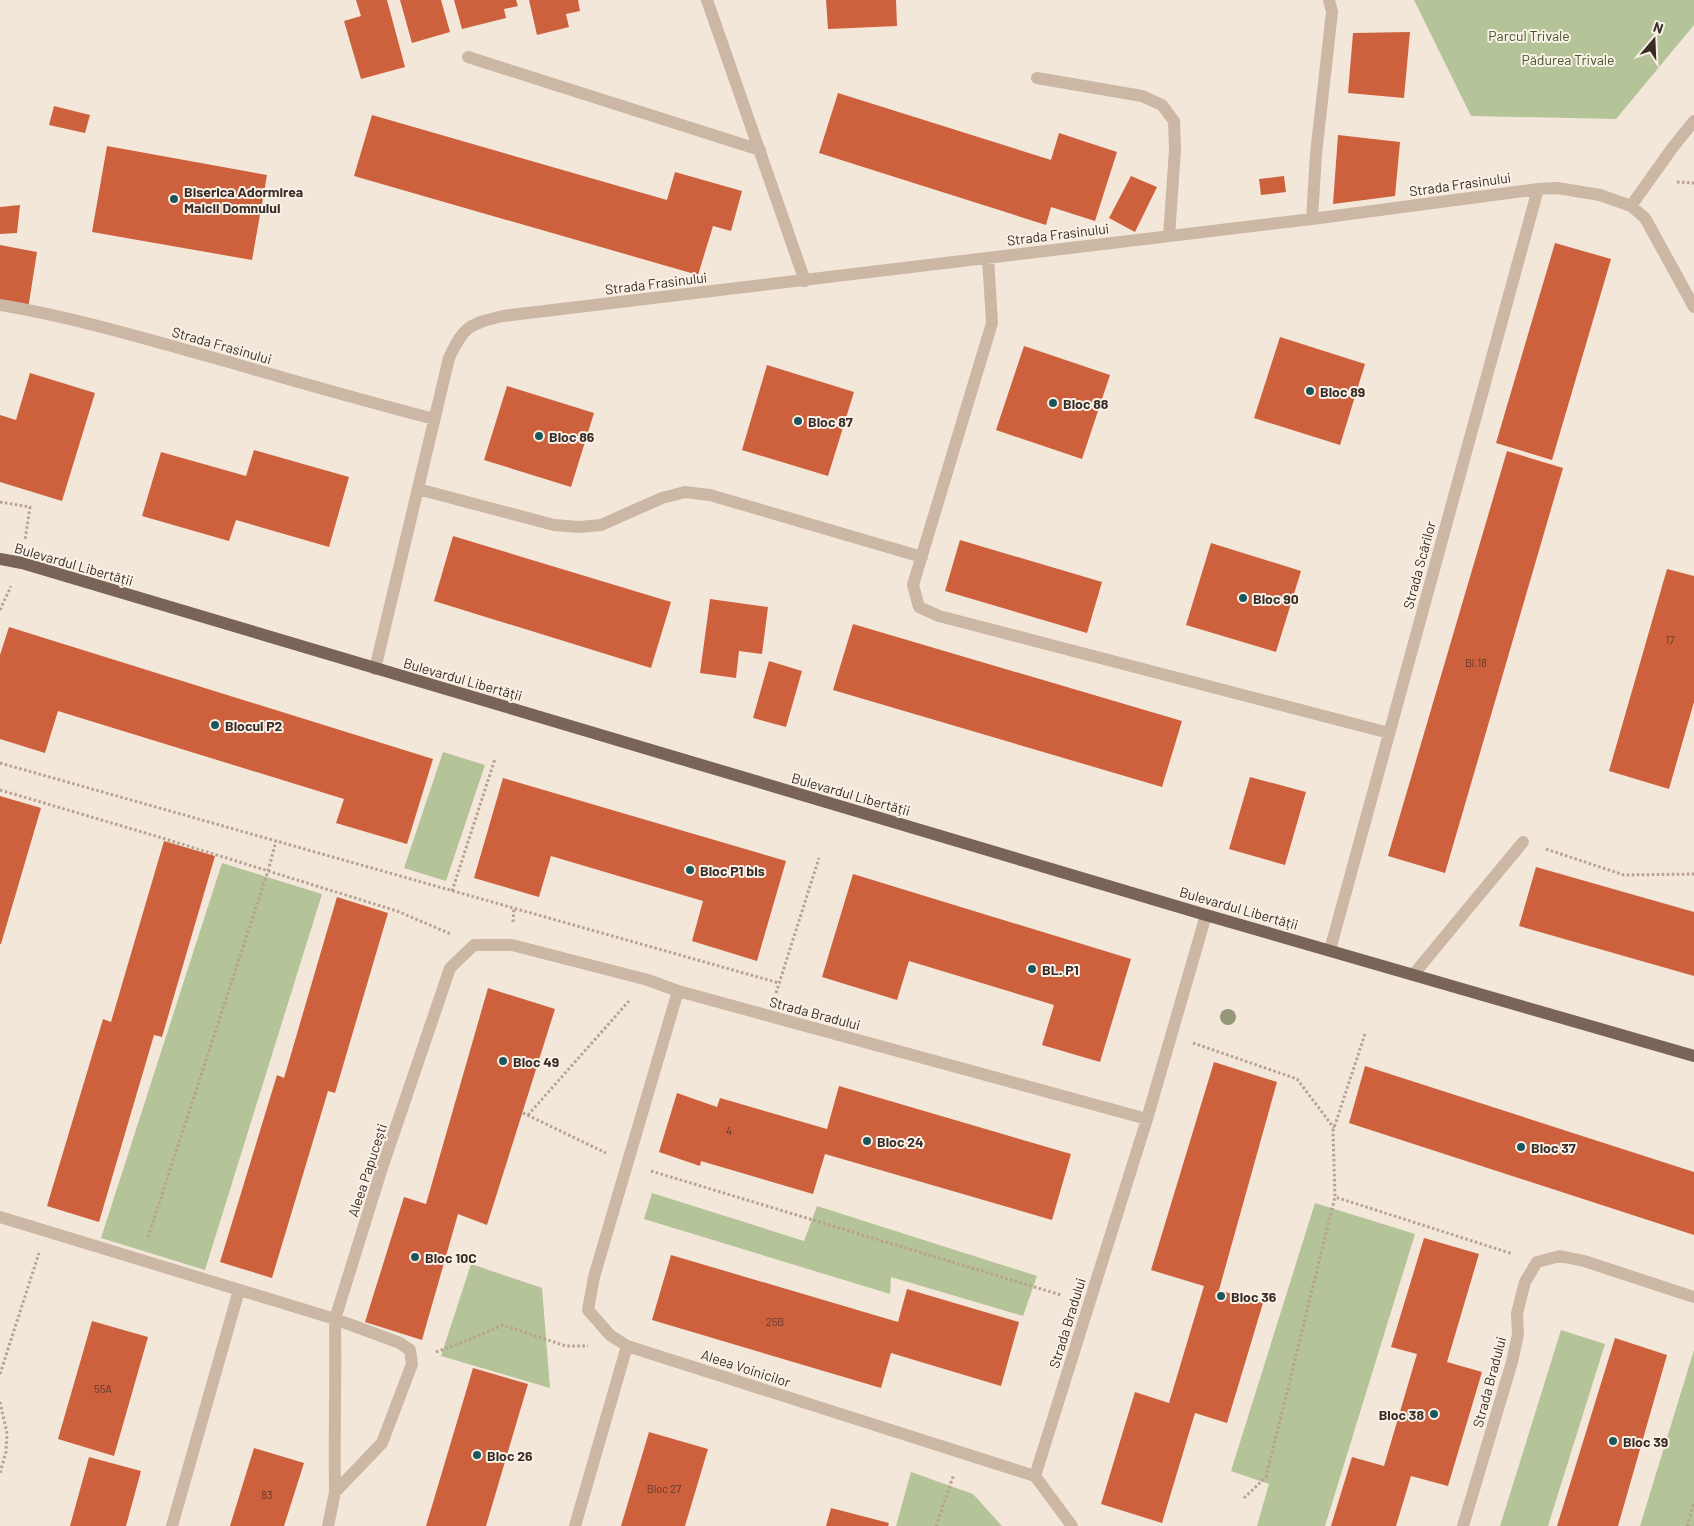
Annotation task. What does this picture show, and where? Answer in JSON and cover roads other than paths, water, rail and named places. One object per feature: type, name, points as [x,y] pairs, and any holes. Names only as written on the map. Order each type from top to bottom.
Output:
[{"type":"main road","name":"Bulevardul Libertății","points":[[0,559],[22,563],[1206,915],[1694,1056]]},
{"type":"street","points":[[707,0],[805,281]]},
{"type":"street","points":[[1312,219],[1316,154],[1332,12],[1330,0]]},
{"type":"street","points":[[468,57],[760,150]]},
{"type":"street","points":[[1037,78],[1142,96],[1162,105],[1174,121],[1175,150],[1169,236]]},
{"type":"street","points":[[1631,206],[1673,147],[1694,122]]},
{"type":"street","name":"Strada Frasinului","points":[[375,669],[448,358],[459,336],[476,322],[503,316],[805,281],[1557,188],[1600,195],[1631,206],[1645,218],[1694,307]]},
{"type":"street","name":"Strada Scărilor","points":[[1330,950],[1538,189]]},
{"type":"street","points":[[988,258],[992,323],[914,585],[919,607],[939,616],[1389,733]]},
{"type":"street","name":"Strada Frasinului","points":[[0,305],[28,309],[127,333],[298,383],[434,419]]},
{"type":"street","points":[[418,488],[554,526],[579,527],[601,524],[662,498],[685,492],[710,495],[922,557]]},
{"type":"street","points":[[1414,974],[1523,842]]},
{"type":"street","name":"Strada Bradului","points":[[1035,1476],[1147,1120],[1206,915]]},
{"type":"street","name":"Strada Bradului","points":[[474,945],[512,945],[648,980],[678,991],[1147,1120]]},
{"type":"street","name":"Aleea Papucești","points":[[328,1526],[335,1492],[335,1320],[382,1168],[450,968],[474,945]]},
{"type":"street","name":"Aleea Voinicilor","points":[[678,991],[594,1277],[588,1310],[610,1335],[627,1346],[1035,1476]]},
{"type":"street","points":[[0,1216],[335,1320],[400,1343],[410,1350],[412,1364],[382,1443],[335,1492]]},
{"type":"street","name":"Strada Bradului","points":[[1463,1526],[1512,1362],[1518,1334],[1516,1313],[1525,1282],[1536,1262],[1560,1256],[1584,1261],[1694,1297]]},
{"type":"street","points":[[172,1526],[239,1290]]},
{"type":"street","points":[[575,1526],[627,1346]]},
{"type":"street","points":[[1035,1476],[1072,1526]]},
{"type":"place","name":"Biserica Adormirea Maicii Domnului","points":[[174,199]]},
{"type":"place","name":"Bloc 89","points":[[1310,391]]},
{"type":"place","name":"Bloc 88","points":[[1053,403]]},
{"type":"place","name":"Bloc 87","points":[[798,421]]},
{"type":"place","name":"Bloc 86","points":[[539,436]]},
{"type":"place","name":"Bloc 90","points":[[1243,598]]},
{"type":"place","name":"Blocul P2","points":[[215,725]]},
{"type":"place","name":"Bloc P1 bis","points":[[690,870]]},
{"type":"place","name":"BL. P1","points":[[1032,969]]},
{"type":"place","name":"Bloc 49","points":[[503,1061]]},
{"type":"place","name":"Bloc 24","points":[[867,1141]]},
{"type":"place","name":"Bloc 37","points":[[1521,1147]]},
{"type":"place","name":"Bloc 10C","points":[[415,1257]]},
{"type":"place","name":"Bloc 36","points":[[1221,1296]]},
{"type":"place","name":"Bloc 38","points":[[1434,1414]]},
{"type":"place","name":"Bloc 39","points":[[1613,1441]]},
{"type":"place","name":"Bloc 26","points":[[477,1455]]},
{"type":"park label","name":"Parcul Trivale","points":[[1529,35]]},
{"type":"park label","name":"Pădurea Trivale","points":[[1568,59]]}]
